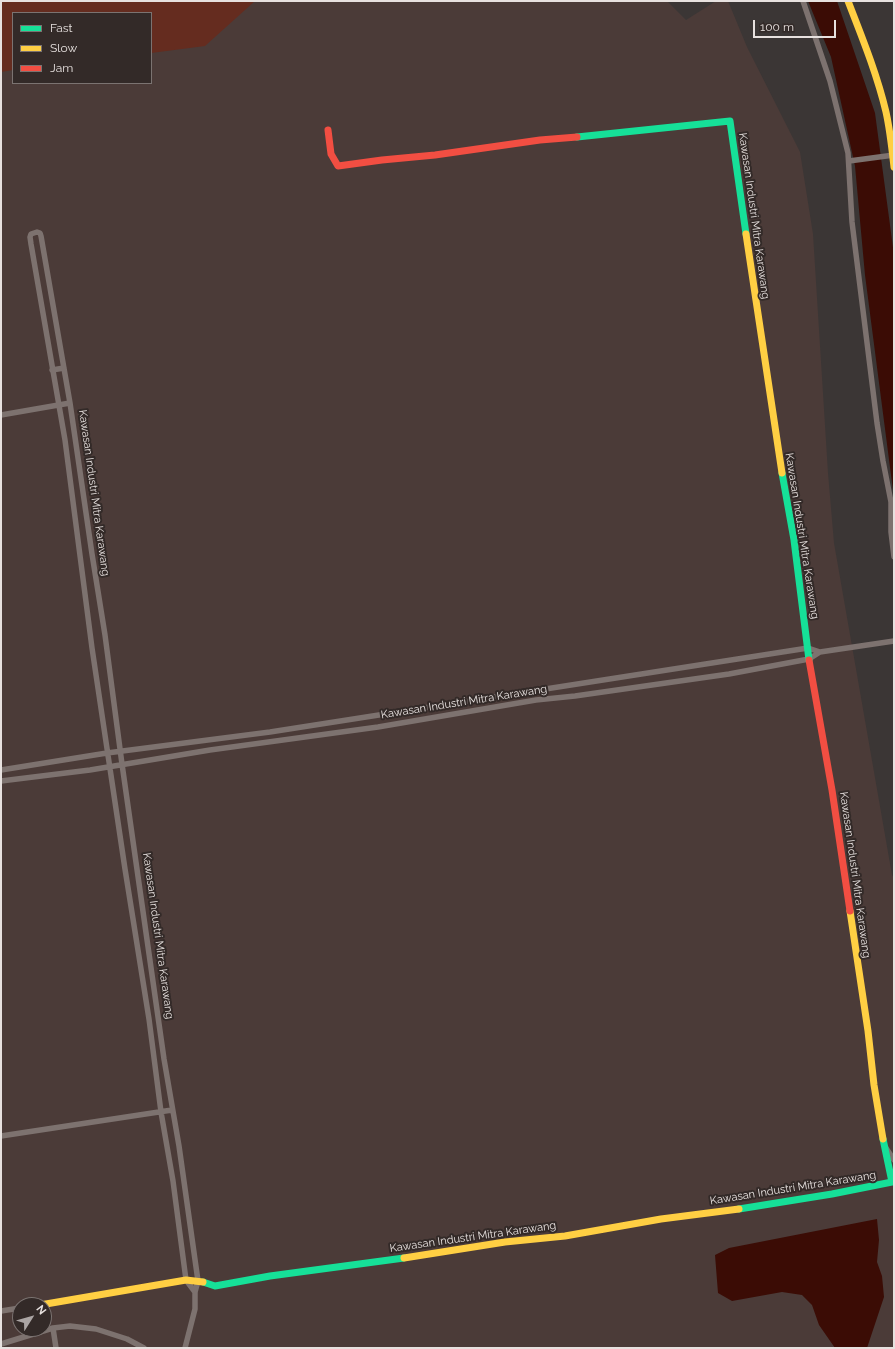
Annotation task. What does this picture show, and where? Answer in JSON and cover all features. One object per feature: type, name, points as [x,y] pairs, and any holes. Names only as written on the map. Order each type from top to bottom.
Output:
[{"type":"street","points":[[803,1],[830,81],[851,161],[852,222],[877,423],[891,502],[891,532],[894,557]]},
{"type":"street","points":[[848,1],[879,85],[889,125],[894,167]]},
{"type":"street","name":"Kawasan Industri Mitra Karawang","points":[[52,1303],[186,1280],[198,1281],[215,1286],[270,1276],[400,1259],[504,1242],[565,1236],[661,1219],[690,1216],[832,1194],[893,1183],[888,1166],[874,1084],[868,1031],[832,790],[809,659],[794,540],[755,300],[730,121],[623,133],[540,140],[436,155],[382,160],[341,166],[338,166],[332,159],[328,130]]},
{"type":"street","points":[[851,161],[893,155]]},
{"type":"street","name":"Kawasan Industri Mitra Karawang","points":[[186,1280],[149,1019],[107,753],[83,585],[65,440],[31,244],[31,234],[37,232],[40,233],[41,238],[70,403],[198,1281]]},
{"type":"street","points":[[52,370],[64,368]]},
{"type":"street","points":[[1,415],[70,403]]},
{"type":"street","name":"Kawasan Industri Mitra Karawang","points":[[1,781],[378,727],[536,700],[575,696],[729,674],[809,659],[820,652],[894,642]]},
{"type":"street","name":"Kawasan Industri Mitra Karawang","points":[[1,770],[107,753],[270,732],[808,648],[820,652]]},
{"type":"street","points":[[1,1136],[172,1110]]},
{"type":"street","points":[[886,1148],[894,1160]]},
{"type":"street","points":[[186,1280],[195,1292]]},
{"type":"street","points":[[185,1348],[195,1309],[195,1292],[198,1281]]},
{"type":"street","points":[[1,1311],[12,1309]]},
{"type":"street","points":[[1,1344],[53,1328],[70,1326],[87,1327],[127,1339],[144,1348]]},
{"type":"street","points":[[53,1328],[56,1348]]},
{"type":"shaded area","points":[[1,1],[667,1],[686,20],[716,1],[728,1],[747,47],[800,152],[813,234],[828,473],[834,543],[892,875],[894,878],[894,1348],[1,1348]]},
{"type":"shaded area","points":[[1,1],[255,1],[205,46],[152,53],[152,12],[12,12],[12,70],[1,72]]},
{"type":"shaded area","points":[[808,1],[837,1],[875,113],[894,255],[894,498],[865,275],[855,166],[831,57]]},
{"type":"shaded area","points":[[877,1219],[879,1240],[877,1262],[882,1276],[884,1297],[867,1348],[835,1348],[819,1325],[812,1305],[802,1295],[782,1292],[732,1301],[718,1293],[715,1255],[729,1248]]},
{"type":"traffic: fast","points":[[577,137],[730,121],[746,234]]},
{"type":"traffic: fast","points":[[782,473],[794,540],[809,660]]},
{"type":"traffic: fast","points":[[739,1209],[832,1194],[892,1182],[883,1139]]},
{"type":"traffic: fast","points":[[203,1282],[215,1286],[270,1276],[404,1258]]},
{"type":"traffic: slow","points":[[848,1],[869,56],[886,112],[894,167]]},
{"type":"traffic: slow","points":[[746,234],[782,473]]},
{"type":"traffic: slow","points":[[850,911],[883,1139]]},
{"type":"traffic: slow","points":[[404,1258],[505,1242],[565,1236],[661,1219],[739,1209]]},
{"type":"traffic: slow","points":[[52,1303],[186,1280],[203,1282]]},
{"type":"traffic: jam","points":[[328,130],[331,154],[338,166],[435,155],[540,140],[577,137]]},
{"type":"traffic: jam","points":[[809,660],[832,790],[850,911]]}]
